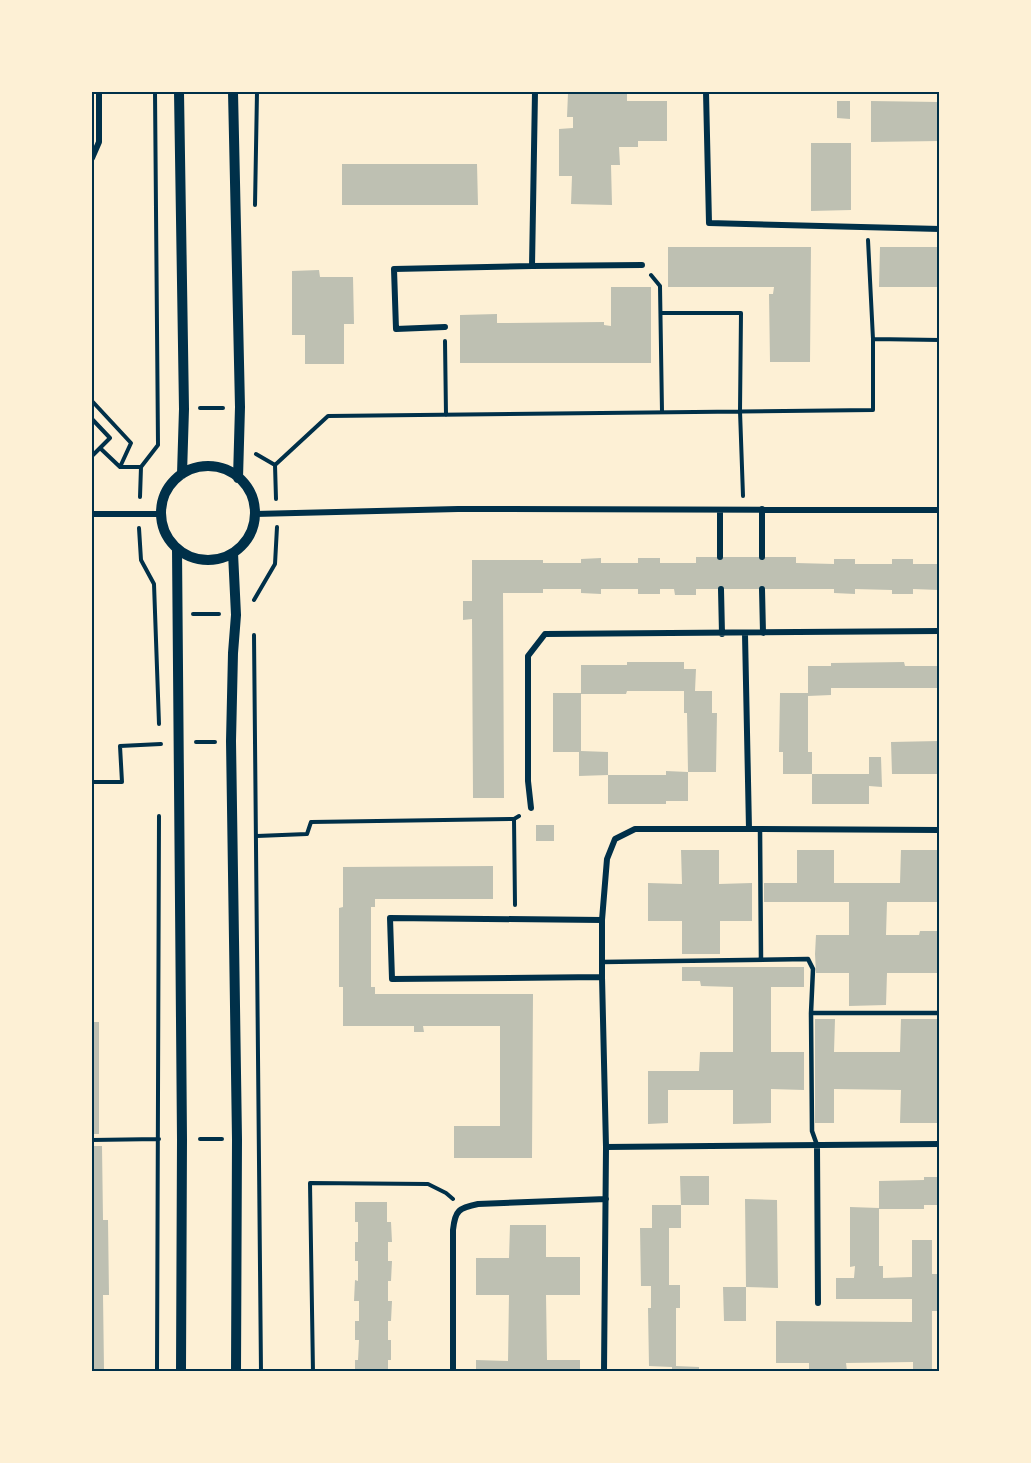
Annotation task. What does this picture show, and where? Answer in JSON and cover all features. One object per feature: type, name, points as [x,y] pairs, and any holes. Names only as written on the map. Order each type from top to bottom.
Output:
[{"type":"street","points":[[92,158],[99,142],[99,92]]},
{"type":"street","points":[[179,92],[184,409],[182,474]]},
{"type":"street","points":[[233,92],[240,407],[238,477]]},
{"type":"street","points":[[532,266],[535,92]]},
{"type":"street","points":[[706,92],[709,223],[939,230]]},
{"type":"street","points":[[445,327],[396,329],[394,269],[642,265]]},
{"type":"street","points":[[211,466],[226,470],[238,477],[253,500],[255,514],[252,529],[244,543],[233,553],[221,559],[195,559],[177,549],[163,529],[160,514],[163,498],[171,484],[182,474],[196,468],[211,466]]},
{"type":"street","points":[[255,514],[458,509],[939,510]]},
{"type":"street","points":[[762,509],[762,557]]},
{"type":"street","points":[[720,510],[720,557]]},
{"type":"street","points":[[92,514],[160,514]]},
{"type":"street","points":[[177,549],[182,1139],[181,1371]]},
{"type":"street","points":[[233,553],[236,615],[232,653],[231,741],[237,1139],[236,1371]]},
{"type":"street","points":[[721,589],[722,634]]},
{"type":"street","points":[[762,589],[763,633]]},
{"type":"street","points":[[531,808],[528,781],[528,656],[545,634],[939,631]]},
{"type":"street","points":[[745,634],[749,829]]},
{"type":"street","points":[[604,1371],[606,1146],[602,920],[607,859],[615,839],[635,829],[939,830]]},
{"type":"street","points":[[602,920],[390,918],[392,979],[602,977]]},
{"type":"street","points":[[606,1146],[939,1144]]},
{"type":"street","points":[[817,1145],[818,1303]]},
{"type":"street","points":[[453,1371],[453,1230],[454,1216],[462,1207],[478,1204],[606,1199]]},
{"type":"lane","points":[[759,829],[761,960]]},
{"type":"lane","points":[[602,962],[808,959],[813,969],[812,1131],[817,1145]]},
{"type":"lane","points":[[811,1013],[939,1013]]},
{"type":"path","points":[[140,497],[141,468],[158,445],[155,92]]},
{"type":"path","points":[[255,209],[257,92]]},
{"type":"path","points":[[261,1371],[254,597],[275,564],[277,514],[275,465],[328,416],[873,410],[873,339],[868,227]]},
{"type":"path","points":[[642,265],[660,286],[662,412]]},
{"type":"path","points":[[660,313],[741,313],[740,411],[744,510]]},
{"type":"path","points":[[445,327],[446,415]]},
{"type":"path","points":[[873,339],[939,340]]},
{"type":"path","points":[[92,401],[131,443],[120,466]]},
{"type":"path","points":[[158,410],[240,407]]},
{"type":"path","points":[[92,419],[110,438],[93,455],[92,453]]},
{"type":"path","points":[[100,448],[120,466],[141,468]]},
{"type":"path","points":[[254,453],[275,465]]},
{"type":"path","points":[[139,527],[141,560],[154,584],[159,732]]},
{"type":"path","points":[[154,614],[254,615]]},
{"type":"path","points":[[92,782],[122,782],[120,746],[178,742],[255,743]]},
{"type":"path","points":[[159,744],[159,756]]},
{"type":"path","points":[[257,836],[307,834],[311,822],[514,819],[531,808]]},
{"type":"path","points":[[158,1371],[159,816]]},
{"type":"path","points":[[514,819],[515,918]]},
{"type":"path","points":[[92,1140],[259,1139]]},
{"type":"path","points":[[313,1371],[310,1183],[428,1184],[446,1193],[462,1207]]},
{"type":"building","points":[[568,93],[627,93],[627,101],[667,101],[667,141],[638,141],[638,147],[619,147],[620,165],[611,165],[612,205],[571,204],[572,176],[559,176],[559,129],[573,128],[573,117],[567,117]]},
{"type":"building","points":[[837,101],[850,101],[850,119],[837,118]]},
{"type":"building","points":[[871,101],[938,102],[939,141],[871,142]]},
{"type":"building","points":[[811,143],[851,143],[851,210],[811,211]]},
{"type":"building","points":[[342,164],[477,164],[478,205],[342,205]]},
{"type":"building","points":[[668,247],[811,247],[810,362],[770,362],[769,294],[773,294],[774,287],[668,287]]},
{"type":"building","points":[[880,247],[939,247],[939,287],[879,287]]},
{"type":"building","points":[[319,270],[320,277],[353,277],[354,324],[344,324],[344,364],[305,364],[305,335],[292,335],[292,271]]},
{"type":"building","points":[[611,287],[651,287],[651,363],[460,363],[460,315],[497,314],[497,323],[604,322],[604,325],[611,326]]},
{"type":"building","points":[[696,557],[796,557],[796,563],[834,564],[834,559],[855,559],[855,564],[892,564],[892,559],[913,559],[913,564],[939,564],[939,590],[913,589],[913,594],[892,594],[892,590],[855,589],[855,594],[834,593],[834,589],[696,589],[696,595],[675,595],[674,589],[660,589],[660,594],[638,594],[638,589],[601,589],[601,594],[581,593],[581,589],[543,589],[543,593],[503,593],[504,798],[473,798],[472,619],[463,620],[463,601],[472,601],[472,560],[543,560],[543,563],[581,563],[581,559],[601,558],[601,563],[638,563],[638,558],[660,558],[660,563],[696,563]]},
{"type":"building","points":[[684,662],[684,669],[696,669],[695,691],[712,691],[712,713],[717,713],[716,772],[688,772],[687,713],[684,713],[684,691],[581,694],[581,751],[608,752],[608,775],[579,776],[579,752],[553,752],[553,693],[581,693],[581,665]]},
{"type":"building","points":[[904,662],[905,666],[939,666],[939,688],[831,688],[831,695],[808,696],[808,752],[812,752],[812,774],[783,774],[783,752],[779,752],[780,693],[808,693],[808,666],[831,666],[831,663]]},
{"type":"building","points":[[939,741],[939,774],[892,774],[891,742]]},
{"type":"building","points":[[869,757],[881,757],[882,787],[869,786],[869,804],[812,804],[812,774],[869,774]]},
{"type":"building","points":[[666,771],[688,772],[688,801],[666,801],[666,804],[608,804],[608,775],[666,775]]},
{"type":"building","points":[[536,825],[554,825],[554,841],[536,841]]},
{"type":"building","points":[[681,850],[719,850],[719,884],[752,883],[752,921],[720,921],[720,954],[682,954],[682,921],[648,921],[648,883],[682,884]]},
{"type":"building","points":[[797,850],[834,850],[834,883],[900,883],[901,850],[939,850],[939,902],[887,902],[886,935],[919,935],[920,931],[939,931],[939,973],[887,973],[886,1005],[849,1006],[849,973],[816,973],[815,954],[816,935],[849,935],[849,902],[764,902],[764,883],[797,883]]},
{"type":"building","points":[[493,866],[493,899],[375,899],[375,907],[371,907],[371,987],[375,987],[375,994],[533,994],[532,1158],[454,1158],[454,1126],[500,1126],[500,1026],[423,1026],[424,1032],[414,1032],[414,1026],[343,1026],[343,987],[339,987],[339,908],[343,907],[343,867]]},
{"type":"building","points":[[682,967],[804,967],[804,987],[771,987],[771,1052],[804,1052],[804,1090],[771,1089],[771,1123],[733,1124],[733,1090],[668,1090],[668,1123],[648,1124],[648,1071],[699,1071],[700,1052],[733,1052],[733,987],[701,986],[700,981],[682,981]]},
{"type":"building","points":[[815,1019],[835,1019],[834,1052],[900,1052],[901,1019],[938,1019],[938,1123],[900,1123],[901,1090],[834,1089],[834,1123],[815,1123]]},
{"type":"building","points":[[92,1022],[99,1022],[99,1134],[92,1134]]},
{"type":"building","points":[[92,1146],[102,1146],[103,1220],[108,1220],[109,1295],[103,1295],[104,1369],[111,1369],[111,1371],[92,1371]]},
{"type":"building","points":[[680,1176],[709,1176],[709,1205],[681,1205]]},
{"type":"building","points":[[924,1177],[939,1177],[939,1205],[924,1205],[924,1209],[879,1209],[879,1266],[883,1266],[883,1278],[912,1277],[912,1240],[932,1240],[932,1274],[939,1274],[939,1311],[932,1311],[932,1371],[913,1371],[913,1362],[846,1363],[847,1371],[809,1371],[809,1363],[776,1363],[776,1321],[912,1322],[912,1299],[836,1299],[836,1278],[854,1278],[855,1266],[850,1267],[850,1207],[879,1208],[879,1181],[924,1180]]},
{"type":"building","points":[[745,1199],[777,1200],[778,1288],[746,1287]]},
{"type":"building","points":[[355,1202],[387,1202],[387,1222],[391,1222],[392,1242],[388,1242],[388,1261],[392,1261],[391,1281],[388,1281],[388,1301],[392,1301],[391,1321],[388,1321],[388,1340],[391,1340],[391,1360],[388,1360],[388,1371],[355,1371],[359,1340],[355,1340],[355,1321],[359,1321],[359,1301],[354,1301],[355,1280],[358,1281],[355,1242],[358,1242],[358,1222],[355,1222]]},
{"type":"building","points":[[652,1205],[681,1205],[681,1228],[669,1228],[669,1285],[680,1285],[680,1308],[676,1308],[676,1366],[699,1367],[699,1371],[672,1371],[672,1367],[649,1366],[648,1308],[651,1308],[651,1286],[641,1286],[640,1228],[652,1228]]},
{"type":"building","points":[[510,1225],[546,1225],[546,1257],[580,1257],[580,1295],[546,1295],[547,1360],[580,1360],[580,1371],[476,1371],[476,1360],[508,1361],[509,1295],[476,1295],[476,1258],[509,1258]]},
{"type":"building","points":[[723,1287],[746,1287],[746,1321],[724,1321]]}]
